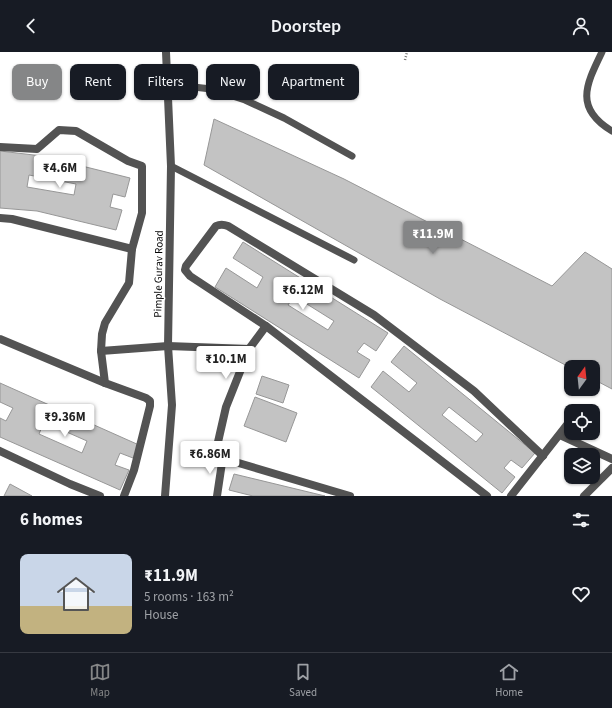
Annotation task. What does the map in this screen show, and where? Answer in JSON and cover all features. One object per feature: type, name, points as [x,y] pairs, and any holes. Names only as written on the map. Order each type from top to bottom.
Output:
[{"type":"street","name":"Pimple Gurav Road","points":[[166,52],[166,64]]},
{"type":"street","name":"Pimple Gurav Road","points":[[166,496],[172,405],[168,346],[171,166],[168,100]]},
{"type":"street","points":[[0,146],[37,149],[59,130],[76,131],[128,161],[142,166],[142,213],[132,250],[128,283],[105,323],[102,334],[101,351],[105,383]]},
{"type":"street","points":[[0,218],[132,250]]},
{"type":"street","points":[[487,496],[266,326],[190,276],[185,270],[186,266],[216,226],[219,224],[224,224],[228,226],[374,315],[474,391],[543,456]]},
{"type":"street","points":[[266,326],[249,349],[226,407],[218,442],[220,451],[225,460],[350,496]]},
{"type":"street","points":[[0,339],[105,383],[146,398],[150,401],[134,470],[124,496]]},
{"type":"street","points":[[101,351],[168,346],[249,349]]},
{"type":"street","points":[[511,496],[564,429]]},
{"type":"street","points":[[560,435],[612,459]]},
{"type":"street","points":[[0,451],[70,484],[100,496]]},
{"type":"street","points":[[218,496],[223,456]]},
{"type":"street","points":[[584,496],[612,468]]},
{"type":"lane","points":[[602,52],[586,89],[587,106],[593,116],[612,131]]},
{"type":"lane","points":[[198,87],[211,88],[245,100],[284,118],[352,156]]},
{"type":"lane","points":[[171,166],[354,260]]},
{"type":"path","points":[[406,60],[407,52]]},
{"type":"building","points":[[214,119],[344,179],[552,286],[585,252],[612,269],[612,389],[600,383],[600,360],[564,360],[564,364],[440,299],[204,165]]},
{"type":"building","points":[[0,151],[42,156],[130,178],[125,197],[113,194],[110,207],[122,210],[116,230],[37,211],[0,208]],"holes":[[[29,175],[76,184],[74,195],[27,187]]]},
{"type":"building","points":[[243,242],[388,333],[376,351],[364,343],[357,352],[370,360],[359,378],[215,287],[226,268],[257,288],[263,277],[233,258]],"holes":[[[294,296],[334,321],[328,330],[288,305]]]},
{"type":"building","points":[[404,346],[535,453],[522,468],[511,460],[504,468],[515,477],[502,493],[371,387],[383,371],[409,392],[417,383],[391,362]],"holes":[[[449,407],[483,434],[476,442],[442,415]]]},
{"type":"building","points":[[262,376],[289,385],[283,403],[256,394]]},
{"type":"building","points":[[0,383],[139,445],[133,458],[120,453],[115,465],[129,470],[120,490],[0,437],[0,418],[6,421],[13,408],[0,402]],"holes":[[[44,422],[87,441],[82,453],[39,434]]]},
{"type":"building","points":[[255,397],[297,413],[286,442],[244,426]]},
{"type":"building","points":[[234,474],[325,496],[253,496],[229,490]]},
{"type":"building","points":[[10,484],[32,496],[4,496]]}]
